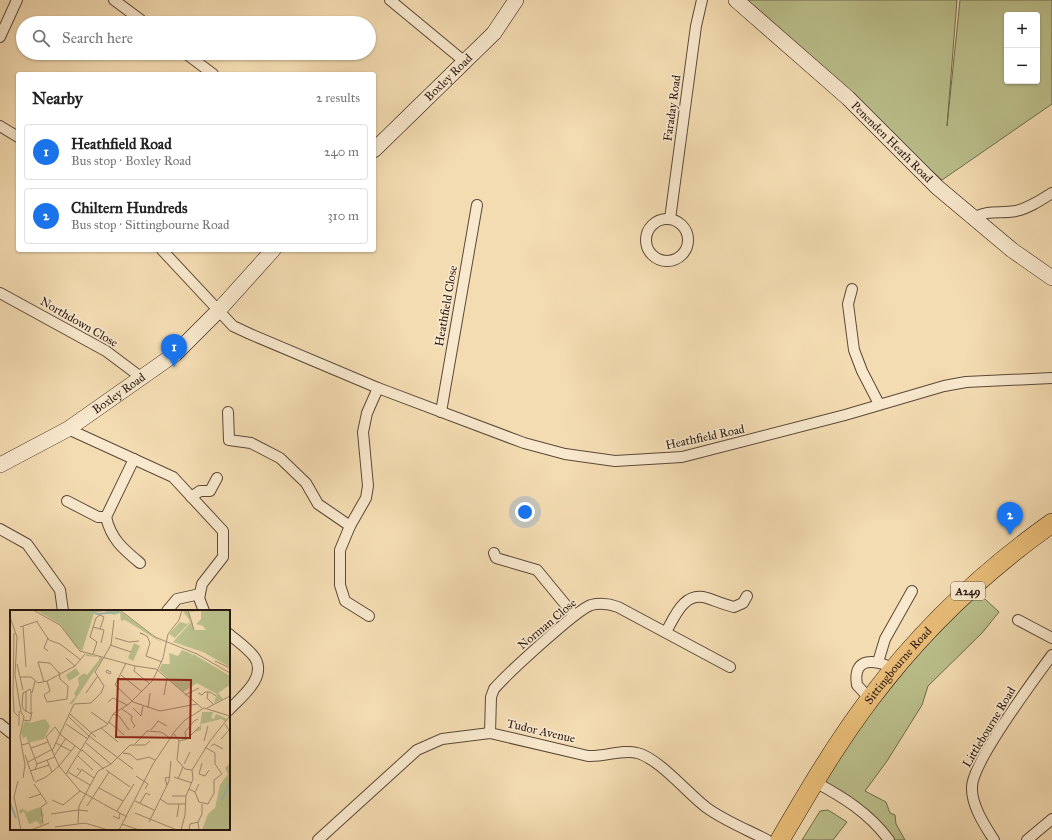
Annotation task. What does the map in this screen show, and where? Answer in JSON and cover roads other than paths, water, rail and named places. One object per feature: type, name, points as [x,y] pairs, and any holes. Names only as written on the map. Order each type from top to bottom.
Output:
[{"type":"highway","name":"Sittingbourne Road","points":[[780,840],[815,782],[870,699],[886,665],[924,635],[977,582],[1007,556],[1052,523]]},
{"type":"street","points":[[0,37],[17,0]]},
{"type":"street","points":[[114,0],[136,16]]},
{"type":"street","points":[[390,0],[465,62]]},
{"type":"street","name":"Boxley Road","points":[[376,148],[494,33],[516,0]]},
{"type":"street","name":"Faraday Road","points":[[670,219],[696,26],[702,0]]},
{"type":"street","name":"Penenden Heath Road","points":[[736,0],[848,98],[937,187],[1012,250],[1052,278]]},
{"type":"street","points":[[194,60],[210,72]]},
{"type":"street","points":[[0,126],[16,136]]},
{"type":"street","points":[[973,218],[987,212],[1015,211],[1038,202],[1052,193]]},
{"type":"street","name":"Heathfield Close","points":[[440,412],[478,204]]},
{"type":"street","points":[[664,219],[670,219],[676,221],[685,229],[688,240],[687,246],[681,256],[676,260],[663,261],[652,256],[646,246],[645,240],[649,228],[653,224],[664,219]]},
{"type":"street","name":"Heathfield Road","points":[[164,252],[233,326],[250,334],[378,388],[524,443],[565,454],[614,461],[682,457],[721,448],[879,404],[966,382],[1052,378]]},
{"type":"street","name":"Boxley Road","points":[[0,465],[68,429],[175,354],[218,311],[271,252]]},
{"type":"street","points":[[852,289],[848,304],[854,350],[860,367],[879,404]]},
{"type":"street","name":"Northdown Close","points":[[0,293],[106,351],[142,378]]},
{"type":"street","points":[[369,616],[346,601],[340,585],[340,550],[350,526],[366,498],[368,486],[363,432],[367,413],[378,388]]},
{"type":"street","points":[[228,412],[229,440],[251,443],[280,458],[306,484],[318,504],[350,526]]},
{"type":"street","points":[[68,429],[173,477],[223,531],[223,557],[202,584],[199,598],[204,610]]},
{"type":"street","points":[[134,459],[106,517],[109,530],[113,536],[127,552],[140,563]]},
{"type":"street","points":[[191,497],[200,491],[210,491],[217,478]]},
{"type":"street","points":[[67,501],[98,516],[106,517]]},
{"type":"street","points":[[0,529],[27,544],[60,590],[63,610]]},
{"type":"street","points":[[494,553],[496,558],[537,570],[574,615]]},
{"type":"street","points":[[870,699],[857,685],[856,674],[860,667],[865,663],[886,665],[886,639],[912,591]]},
{"type":"street","points":[[168,610],[176,599],[200,594]]},
{"type":"street","points":[[666,632],[683,603],[693,598],[706,598],[734,607],[743,603],[747,596]]},
{"type":"street","name":"Norman Close","points":[[490,733],[491,697],[494,689],[574,615],[591,606],[612,605],[666,632],[730,667]]},
{"type":"street","points":[[1018,620],[1052,638]]},
{"type":"street","points":[[230,635],[255,658],[258,671],[255,682],[230,710]]},
{"type":"street","name":"Littlebourne Road","points":[[994,840],[975,802],[972,792],[972,782],[988,750],[1052,655]]},
{"type":"street","points":[[0,724],[10,731]]},
{"type":"street","name":"Tudor Avenue","points":[[318,840],[417,750],[442,739],[490,733],[588,756],[630,752],[645,756],[690,792],[707,808],[767,840]]},
{"type":"street","points":[[815,782],[863,812],[889,840]]},
{"type":"street","points":[[1027,840],[1052,819]]},
{"type":"place","name":"Heathfield Road","points":[[174,367]]},
{"type":"place","name":"Chiltern Hundreds","points":[[1010,535]]}]
